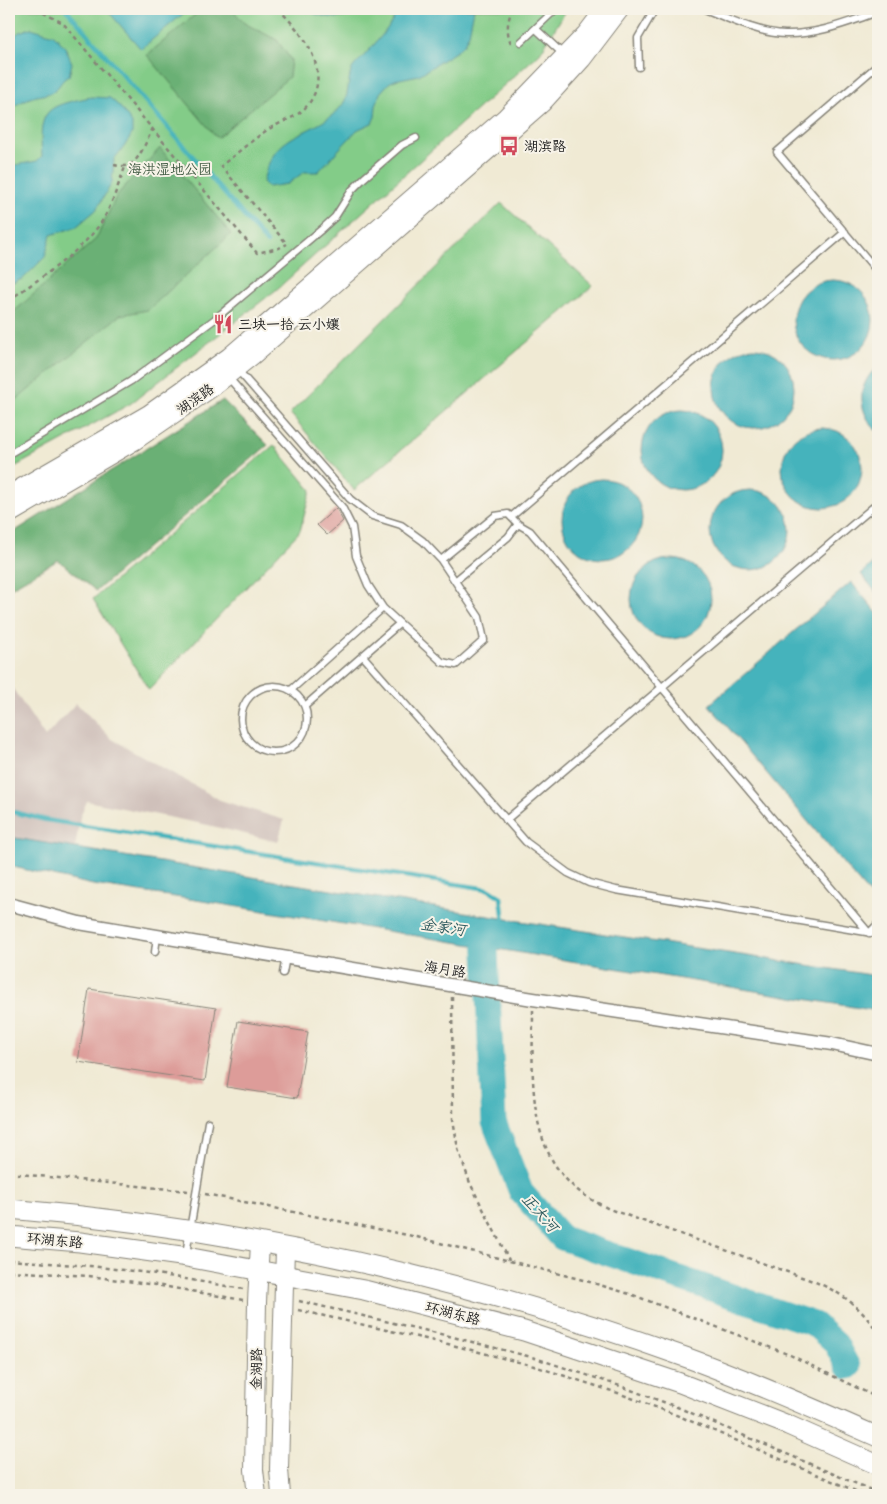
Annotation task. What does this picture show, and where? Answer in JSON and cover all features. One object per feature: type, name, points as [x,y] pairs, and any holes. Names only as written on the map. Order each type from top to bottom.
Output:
[{"type":"main road","name":"湖滨路","points":[[9,495],[149,414],[229,357],[506,117],[586,34],[604,9]]},
{"type":"main road","name":"湖滨路","points":[[9,514],[134,441],[232,372],[542,103],[582,59],[620,9]]},
{"type":"main road","name":"环湖东路","points":[[9,1209],[79,1215],[190,1230],[364,1262],[528,1305],[685,1357],[795,1400],[878,1437]]},
{"type":"main road","name":"环湖东路","points":[[9,1236],[80,1242],[186,1256],[364,1290],[524,1331],[680,1383],[788,1425],[878,1465]]},
{"type":"main road","name":"金湖路","points":[[257,1495],[254,1470],[257,1297],[260,1243]]},
{"type":"main road","name":"金湖路","points":[[281,1495],[279,1469],[285,1248]]},
{"type":"street","name":"海月路","points":[[9,904],[79,923],[534,999],[832,1044],[878,1054]]},
{"type":"lane","points":[[521,42],[556,9]]},
{"type":"lane","points":[[639,67],[638,38],[655,9]]},
{"type":"lane","points":[[705,9],[750,26],[784,34],[835,27],[878,12]]},
{"type":"lane","points":[[536,29],[565,56]]},
{"type":"lane","points":[[878,65],[777,152],[878,272]]},
{"type":"lane","points":[[9,454],[131,381],[215,319],[245,292],[295,253],[335,217],[352,190],[364,178],[402,145],[416,138]]},
{"type":"lane","points":[[511,517],[845,232]]},
{"type":"lane","points":[[232,372],[350,499],[372,516],[401,526],[423,541],[441,560],[479,617],[484,640],[456,665],[442,662],[383,608],[365,578],[356,556],[352,527],[342,507],[232,372]]},
{"type":"lane","points":[[506,820],[878,503]]},
{"type":"lane","points":[[441,560],[495,516],[508,514],[518,524],[530,531],[869,933]]},
{"type":"lane","points":[[455,580],[508,537],[518,524]]},
{"type":"lane","points":[[291,690],[383,608]]},
{"type":"lane","points":[[305,706],[399,624]]},
{"type":"lane","points":[[363,656],[526,842],[568,873],[589,883],[616,890],[878,934]]},
{"type":"lane","points":[[270,685],[281,686],[291,690],[305,706],[307,717],[304,733],[294,746],[284,750],[273,752],[253,745],[241,727],[240,715],[243,704],[259,688],[270,685]]},
{"type":"lane","points":[[869,933],[878,924]]},
{"type":"lane","points":[[155,952],[157,936]]},
{"type":"lane","points":[[283,973],[286,958]]},
{"type":"lane","points":[[186,1256],[208,1122]]},
{"type":"path","points":[[36,9],[63,23],[257,253],[279,248],[287,244]]},
{"type":"path","points":[[278,9],[289,19],[304,38],[314,55],[318,72],[316,87],[311,100],[303,110],[252,140],[221,166],[295,253]]},
{"type":"path","points":[[513,9],[510,14],[508,38],[514,49]]},
{"type":"path","points":[[114,165],[131,164],[138,157],[152,130]]},
{"type":"path","points":[[9,300],[56,267],[91,235],[104,217],[126,165]]},
{"type":"path","points":[[452,985],[453,1119],[458,1149],[470,1183],[509,1260]]},
{"type":"path","points":[[534,999],[533,1079],[536,1112],[544,1142],[551,1158],[571,1184],[583,1195],[608,1209],[814,1281],[836,1291],[852,1303],[878,1332]]},
{"type":"path","points":[[9,1173],[129,1184],[196,1193],[417,1237],[509,1260],[633,1295],[790,1355],[878,1398]]},
{"type":"path","points":[[9,1260],[90,1266],[157,1274],[257,1297]]},
{"type":"path","points":[[9,1271],[89,1276],[257,1297]]},
{"type":"path","points":[[283,1302],[449,1336],[535,1358],[611,1382],[686,1411],[878,1492]]},
{"type":"path","points":[[283,1302],[534,1366],[618,1393],[674,1414],[864,1495]]},
{"type":"shaded area","points":[[9,683],[45,737],[76,703],[112,739],[220,800],[284,820],[278,842],[208,825],[87,801],[80,817],[75,848],[9,837]]},
{"type":"green space","name":"海洪湿地公园","points":[[9,9],[567,9],[540,53],[276,290],[130,404],[9,470]]},
{"type":"green space","points":[[202,9],[232,9],[244,23],[277,40],[291,60],[289,77],[217,138],[147,55]]},
{"type":"green space","points":[[160,148],[231,234],[148,310],[120,315],[9,406],[9,316],[96,239],[117,195]]},
{"type":"green space","points":[[501,203],[593,286],[354,490],[290,413]]},
{"type":"green space","points":[[223,400],[268,445],[96,591],[58,560],[9,589],[9,535]]},
{"type":"green space","points":[[274,445],[311,490],[300,531],[149,690],[93,599]]},
{"type":"water","points":[[108,9],[189,9],[141,49]]},
{"type":"water","points":[[304,9],[358,9],[347,17],[332,18],[304,11]]},
{"type":"water","points":[[398,9],[474,9],[469,34],[464,44],[457,51],[419,75],[389,83],[380,93],[372,123],[357,130],[318,172],[304,172],[288,184],[268,187],[263,182],[268,165],[275,152],[294,137],[328,119],[339,109],[347,95],[350,74],[353,68],[387,29]]},
{"type":"water","points":[[31,28],[54,35],[65,47],[72,63],[69,76],[52,92],[35,96],[9,110],[9,41],[19,32]]},
{"type":"water","points":[[91,97],[110,98],[120,107],[132,123],[132,134],[114,159],[112,183],[96,210],[76,227],[51,235],[45,257],[24,278],[9,285],[10,166],[37,161],[42,156],[42,128],[48,112],[64,103]]},
{"type":"water","points":[[833,280],[848,283],[861,292],[870,305],[873,320],[870,335],[861,348],[848,357],[833,360],[818,357],[805,348],[796,335],[793,320],[796,305],[805,292],[818,283]]},
{"type":"water","points":[[754,348],[769,351],[782,360],[791,373],[794,388],[791,403],[782,416],[769,425],[754,428],[739,425],[726,416],[717,403],[714,388],[717,373],[726,360],[739,351]]},
{"type":"water","points":[[878,367],[878,432],[866,417],[862,399],[865,382]]},
{"type":"water","points":[[682,410],[697,413],[710,422],[719,435],[722,450],[719,465],[710,478],[697,487],[682,490],[667,487],[654,478],[645,465],[642,450],[645,435],[654,422],[667,413]]},
{"type":"water","points":[[822,428],[837,431],[850,440],[859,453],[862,468],[859,483],[850,496],[837,505],[822,508],[807,505],[794,496],[785,483],[782,468],[785,453],[794,440],[807,431]]},
{"type":"water","points":[[602,479],[617,482],[630,491],[639,504],[642,519],[639,534],[630,547],[617,556],[602,559],[587,556],[574,547],[565,534],[562,519],[565,504],[574,491],[587,482]]},
{"type":"water","points":[[750,490],[765,493],[778,502],[787,515],[790,530],[787,545],[778,558],[765,567],[750,570],[735,567],[722,558],[713,545],[710,530],[713,515],[722,502],[735,493]]},
{"type":"water","points":[[671,559],[686,562],[699,571],[708,584],[711,599],[708,614],[699,627],[686,636],[671,639],[656,636],[643,627],[634,614],[631,599],[634,584],[643,571],[656,562]]},
{"type":"water","points":[[878,559],[878,595],[861,574]]},
{"type":"water","points":[[851,582],[878,614],[878,888],[870,895],[709,705]]},
{"type":"water","name":"金家河","points":[[9,837],[507,919],[878,976],[878,1011],[196,900],[93,885],[9,866]]},
{"type":"building","points":[[336,508],[343,521],[327,535],[317,525]]},
{"type":"building","points":[[89,989],[216,1008],[205,1081],[78,1062]]},
{"type":"building","points":[[238,1021],[308,1032],[297,1098],[227,1087]]},
{"type":"waterway","points":[[66,9],[267,243]]},
{"type":"waterway","points":[[9,811],[46,820],[488,889],[501,897],[504,923]]},
{"type":"waterway","name":"正大河","points":[[485,931],[494,1122],[521,1192],[562,1238],[814,1324],[836,1344],[848,1367]]},
{"type":"place","name":"湖滨路","points":[[509,146]]},
{"type":"place","name":"三块一拾 云小孃","points":[[223,324]]}]
